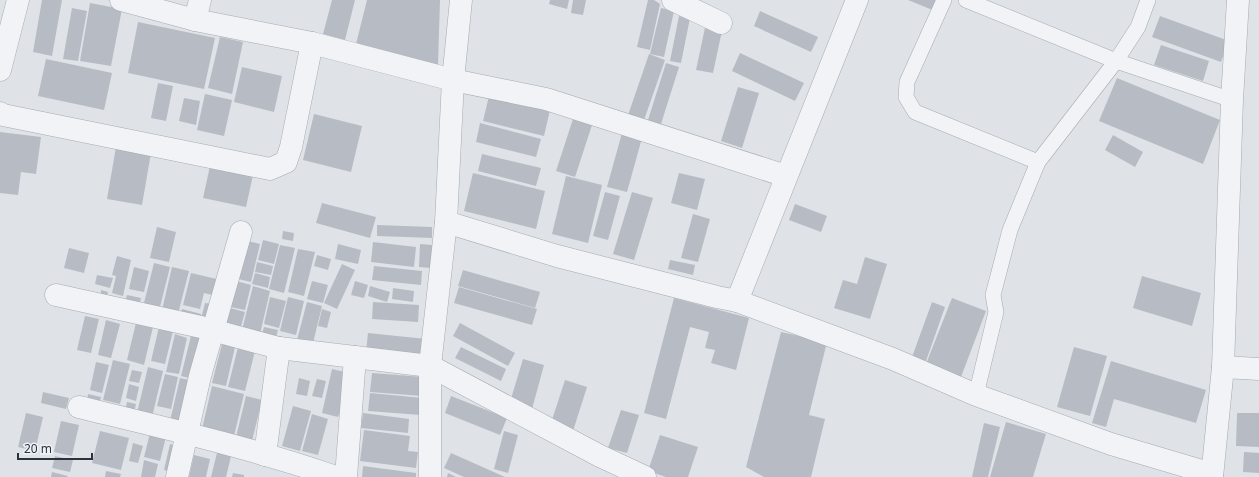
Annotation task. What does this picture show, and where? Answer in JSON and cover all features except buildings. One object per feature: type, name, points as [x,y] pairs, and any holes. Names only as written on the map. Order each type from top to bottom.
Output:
[{"type":"street","points":[[0,70],[18,0]]},
{"type":"street","points":[[121,0],[197,10],[312,43],[453,80],[546,99],[786,176]]},
{"type":"street","points":[[430,477],[430,366],[446,222],[453,80],[461,0]]},
{"type":"street","points":[[736,301],[857,0]]},
{"type":"street","points":[[446,222],[557,256],[736,301],[893,359],[976,395],[1111,444],[1212,476],[1224,367],[1232,100],[1238,0]]},
{"type":"street","points":[[680,2],[721,23]]},
{"type":"street","points":[[0,113],[3,115],[270,168],[286,162],[291,147],[312,43]]},
{"type":"street","points":[[177,477],[200,376],[240,232]]},
{"type":"street","points":[[56,295],[213,330],[279,348],[430,366],[600,456],[645,477]]},
{"type":"street","points":[[265,455],[279,348]]},
{"type":"street","points":[[346,477],[355,357]]},
{"type":"street","points":[[1224,367],[1259,369]]},
{"type":"street","points":[[78,407],[186,433],[294,462],[336,477]]},
{"type":"lane","points":[[944,0],[907,82],[906,97],[915,112],[1038,162]]},
{"type":"lane","points":[[966,0],[1116,62],[1232,100]]},
{"type":"lane","points":[[976,395],[996,312],[993,295],[1010,230],[1038,162],[1116,62],[1138,27],[1148,0]]}]
